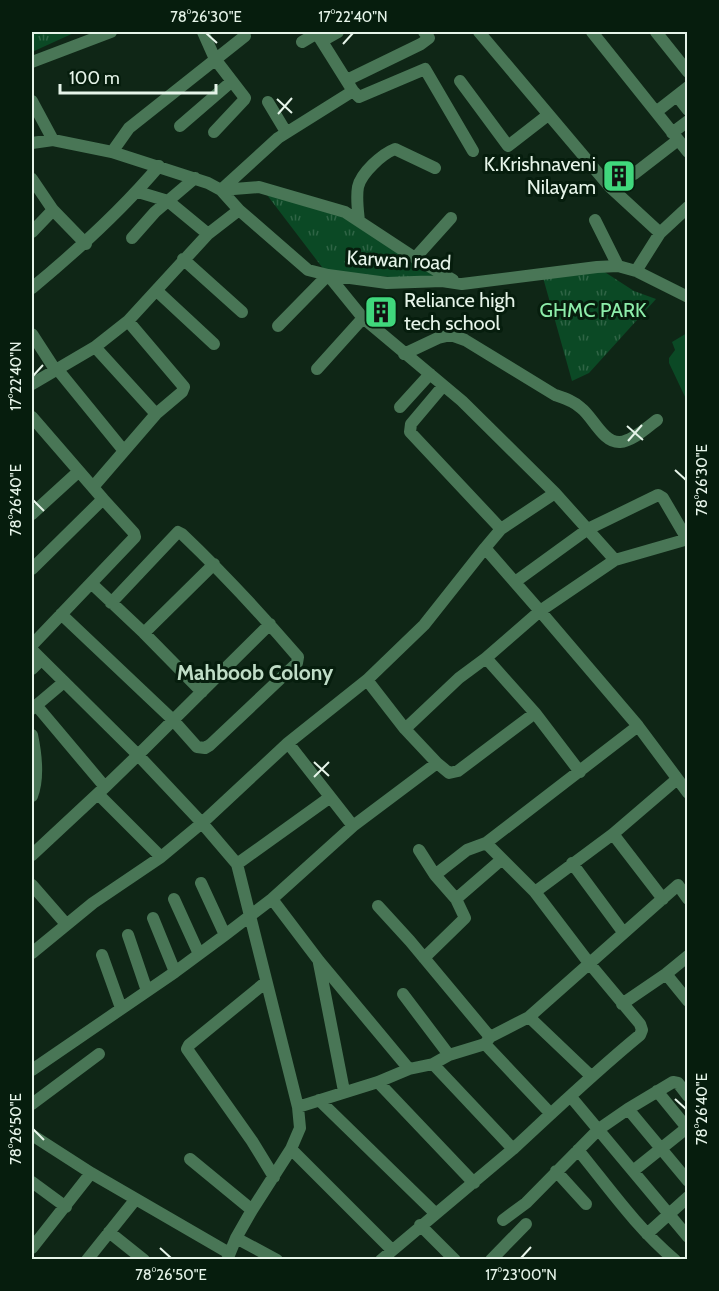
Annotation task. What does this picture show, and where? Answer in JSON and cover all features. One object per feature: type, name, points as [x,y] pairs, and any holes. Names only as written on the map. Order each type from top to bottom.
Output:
[{"type":"street","points":[[32,62],[106,32]]},
{"type":"street","points":[[203,32],[215,58],[244,99],[214,132]]},
{"type":"street","points":[[302,42],[318,35],[338,32]]},
{"type":"street","points":[[221,190],[286,132],[350,86],[429,38],[424,32]]},
{"type":"street","points":[[479,32],[609,186],[660,233]]},
{"type":"street","points":[[592,32],[687,153]]},
{"type":"street","points":[[656,32],[687,72]]},
{"type":"street","points":[[318,35],[359,97],[425,69],[473,152]]},
{"type":"street","points":[[112,152],[129,128],[245,36]]},
{"type":"street","points":[[460,81],[508,146],[548,115]]},
{"type":"street","points":[[180,126],[231,82]]},
{"type":"street","points":[[656,112],[687,87]]},
{"type":"street","points":[[677,96],[687,110]]},
{"type":"street","points":[[32,101],[53,140]]},
{"type":"street","points":[[268,102],[286,132]]},
{"type":"street","points":[[634,174],[675,137],[687,121]]},
{"type":"street","name":"Karwan road","points":[[32,143],[53,140],[112,152],[195,178],[221,190],[239,210],[308,270],[328,275],[387,283],[457,282],[462,284],[618,266],[636,271],[687,297]]},
{"type":"street","points":[[359,222],[357,193],[359,184],[384,153],[395,149],[435,168]]},
{"type":"street","points":[[32,288],[86,243],[138,192],[159,166]]},
{"type":"street","points":[[132,238],[155,212],[195,178]]},
{"type":"street","points":[[32,179],[53,210],[86,243]]},
{"type":"street","points":[[221,190],[259,187],[345,212],[415,258],[457,282]]},
{"type":"street","points":[[138,192],[168,201],[208,234]]},
{"type":"street","points":[[636,271],[660,233],[687,207]]},
{"type":"street","points":[[32,232],[53,210]]},
{"type":"street","points":[[32,384],[95,347],[128,321],[208,234],[239,210]]},
{"type":"street","points":[[415,258],[451,218]]},
{"type":"street","points":[[595,220],[618,266]]},
{"type":"street","points":[[183,259],[242,312]]},
{"type":"street","points":[[278,326],[328,275],[363,318],[462,401],[555,494],[615,560]]},
{"type":"street","points":[[157,291],[214,344]]},
{"type":"street","points":[[316,369],[363,318]]},
{"type":"street","points":[[93,488],[156,414],[182,392],[184,387],[128,321]]},
{"type":"street","points":[[32,334],[57,370],[124,451]]},
{"type":"street","points":[[404,354],[438,338],[451,335],[465,340],[555,395],[570,400],[582,408],[609,439],[617,442],[629,438],[657,420]]},
{"type":"street","points":[[95,347],[156,414]]},
{"type":"street","points":[[400,407],[430,374]]},
{"type":"street","points":[[443,386],[411,424],[410,432],[501,529]]},
{"type":"street","points":[[32,417],[134,533],[135,537],[32,645]]},
{"type":"street","points":[[32,514],[78,472]]},
{"type":"street","points":[[32,953],[66,924],[161,857],[202,823],[288,743],[367,680],[424,625],[501,529],[555,494]]},
{"type":"street","points":[[405,729],[459,678],[540,611],[615,560],[687,539],[663,498],[658,495],[588,529],[515,582]]},
{"type":"street","points":[[32,569],[103,499]]},
{"type":"street","points":[[61,614],[173,720],[197,747],[206,748],[297,663],[298,657],[270,624],[214,564],[178,532],[111,603]]},
{"type":"street","points":[[485,548],[638,726],[687,793]]},
{"type":"street","points":[[144,633],[214,564]]},
{"type":"street","points":[[91,583],[202,692]]},
{"type":"street","points":[[32,855],[102,791],[270,624]]},
{"type":"street","points":[[32,650],[138,755],[237,864],[298,1107],[300,1128],[291,1149],[252,1210],[228,1256],[33,1138]]},
{"type":"street","points":[[486,658],[535,713],[580,772]]},
{"type":"street","points":[[32,669],[41,660]]},
{"type":"street","points":[[367,680],[405,729],[437,763],[449,772],[458,771],[535,713]]},
{"type":"street","points":[[64,682],[34,707],[102,791],[161,857]]},
{"type":"street","points":[[435,875],[467,850],[486,843],[638,726]]},
{"type":"street","points":[[32,735],[36,754],[32,796]]},
{"type":"street","points":[[288,743],[353,826]]},
{"type":"street","points":[[32,1070],[225,935],[272,899],[353,826],[437,763]]},
{"type":"street","points":[[535,892],[613,834],[676,780]]},
{"type":"street","points":[[237,864],[329,798]]},
{"type":"street","points":[[613,834],[663,899]]},
{"type":"street","points":[[381,1260],[513,1149],[591,1076],[640,1035],[642,1030],[640,1024],[589,963],[535,892],[486,843]]},
{"type":"street","points":[[419,850],[435,875],[456,899],[465,918],[424,958]]},
{"type":"street","points":[[456,899],[501,860]]},
{"type":"street","points":[[572,863],[623,932]]},
{"type":"street","points":[[298,1107],[378,1082],[409,1069],[434,1064],[449,1055],[488,1041],[529,1017],[683,881],[687,899]]},
{"type":"street","points":[[201,883],[225,935]]},
{"type":"street","points":[[32,885],[66,924]]},
{"type":"street","points":[[272,899],[319,961],[409,1069]]},
{"type":"street","points":[[174,900],[199,954]]},
{"type":"street","points":[[378,906],[424,958],[488,1041],[551,1114]]},
{"type":"street","points":[[153,918],[175,972]]},
{"type":"street","points":[[128,935],[147,991]]},
{"type":"street","points":[[102,955],[121,1008]]},
{"type":"street","points":[[622,1004],[666,974],[687,956]]},
{"type":"street","points":[[319,961],[344,1091]]},
{"type":"street","points":[[666,974],[687,1001]]},
{"type":"street","points":[[266,982],[187,1049],[252,1141],[274,1177]]},
{"type":"street","points":[[403,994],[449,1055]]},
{"type":"street","points":[[529,1017],[591,1076]]},
{"type":"street","points":[[32,1104],[99,1054]]},
{"type":"street","points":[[434,1064],[513,1149]]},
{"type":"street","points":[[378,1082],[474,1183]]},
{"type":"street","points":[[503,1220],[526,1203],[599,1129],[628,1109],[669,1083],[675,1082],[687,1096]]},
{"type":"street","points":[[633,1171],[687,1128],[657,1091]]},
{"type":"street","points":[[571,1096],[687,1237]]},
{"type":"street","points":[[319,1100],[435,1213]]},
{"type":"street","points":[[628,1109],[687,1181]]},
{"type":"street","points":[[291,1149],[392,1250]]},
{"type":"street","points":[[578,1150],[616,1200],[675,1260]]},
{"type":"street","points":[[190,1159],[252,1210]]},
{"type":"street","points":[[556,1171],[586,1204]]},
{"type":"street","points":[[34,1240],[66,1207],[91,1173]]},
{"type":"street","points":[[32,1182],[66,1207]]},
{"type":"street","points":[[647,1234],[687,1197]]},
{"type":"street","points":[[87,1260],[135,1200]]},
{"type":"street","points":[[491,1260],[526,1224]]},
{"type":"street","points":[[420,1225],[455,1260]]},
{"type":"street","points":[[109,1232],[144,1260]]},
{"type":"street","points":[[236,1238],[278,1260]]},
{"type":"green space","points":[[32,32],[76,32],[32,52]]},
{"type":"green space","points":[[264,191],[366,224],[442,281],[328,275]]},
{"type":"green space","name":"GHMC PARK","points":[[597,267],[634,291],[656,299],[589,373],[572,381],[542,274]]},
{"type":"green space","points":[[687,333],[687,401],[669,363],[669,358],[675,350],[672,342]]},
{"type":"place","name":"K.Krishnaveni Nilayam","points":[[619,176]]},
{"type":"place","name":"Reliance high tech school","points":[[381,312]]},
{"type":"district","name":"Mahboob Colony","points":[[255,673]]}]
